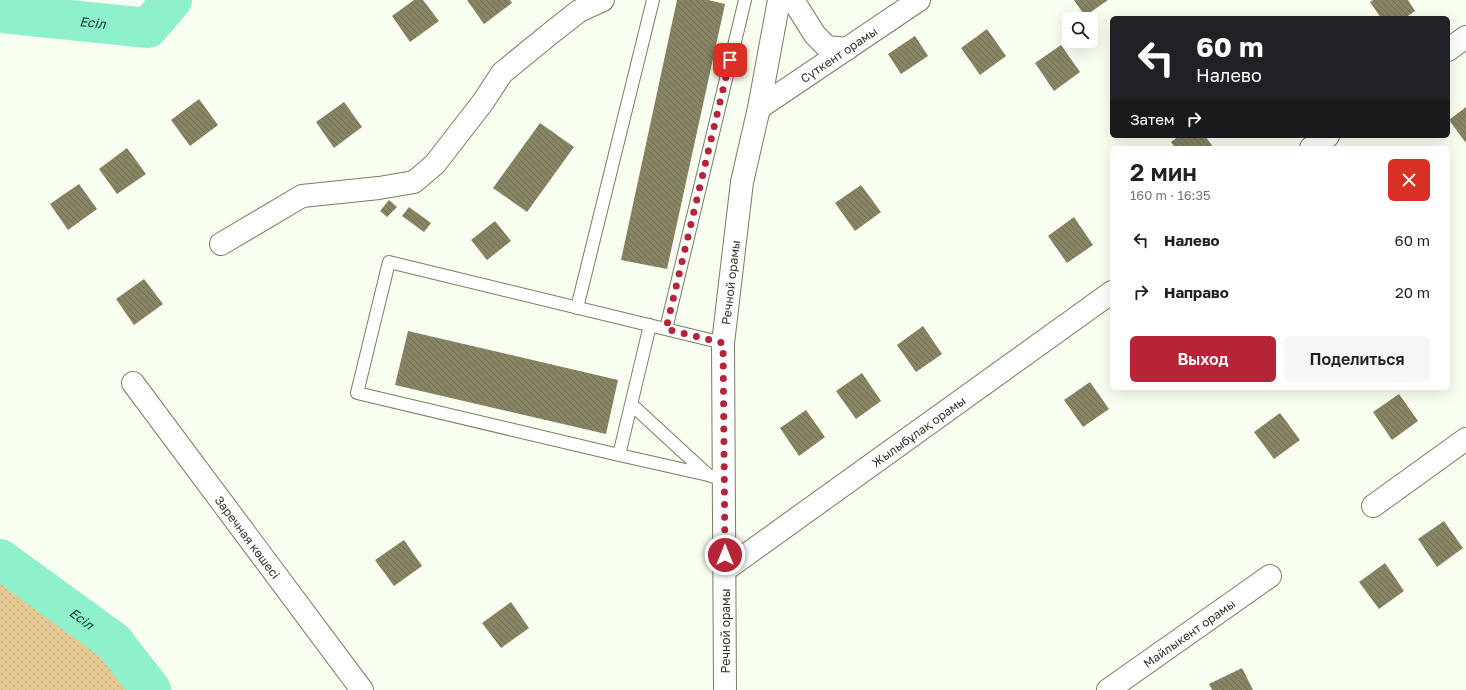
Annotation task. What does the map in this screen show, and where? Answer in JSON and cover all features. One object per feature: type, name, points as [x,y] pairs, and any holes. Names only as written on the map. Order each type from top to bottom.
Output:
[{"type":"street","points":[[221,244],[302,196],[380,188],[414,182],[435,164],[483,102],[502,73],[551,32],[579,11],[603,0]]},
{"type":"street","name":"Речной орамы","points":[[725,690],[725,570],[716,477],[723,343],[742,182],[759,108],[779,0]]},
{"type":"street","points":[[793,0],[815,35],[827,47],[847,49]]},
{"type":"street","name":"Сүткент орамы","points":[[759,108],[918,0]]},
{"type":"street","points":[[1450,49],[1466,37]]},
{"type":"street","points":[[1315,146],[1325,138]]},
{"type":"street","name":"Жылыбұлақ орамы","points":[[725,570],[1110,293]]},
{"type":"street","name":"Заречная көшесі","points":[[133,383],[362,690]]},
{"type":"street","points":[[1373,506],[1466,439]]},
{"type":"street","name":"Майлыкент орамы","points":[[1108,690],[1270,576]]},
{"type":"lane","points":[[577,308],[653,0]]},
{"type":"lane","points":[[666,329],[745,0]]},
{"type":"lane","points":[[716,477],[357,393],[389,262],[723,343]]},
{"type":"lane","points":[[619,455],[650,325]]},
{"type":"lane","points":[[631,404],[716,477]]},
{"type":"shaded area","points":[[0,561],[170,688],[171,690],[0,690]]},
{"type":"building","points":[[414,0],[423,0],[439,21],[410,42],[392,16]]},
{"type":"building","points":[[467,0],[510,0],[512,3],[484,24]]},
{"type":"building","points":[[677,0],[708,0],[725,4],[667,269],[621,260]]},
{"type":"building","points":[[1074,0],[1108,0],[1091,12],[1082,12]]},
{"type":"building","points":[[1373,0],[1408,0],[1415,11],[1408,16],[1380,16],[1370,2]]},
{"type":"building","points":[[987,29],[1006,56],[980,75],[961,48]]},
{"type":"building","points":[[915,36],[928,56],[901,74],[888,54]]},
{"type":"building","points":[[1061,45],[1080,72],[1054,91],[1035,63]]},
{"type":"building","points":[[199,99],[218,125],[190,146],[171,120]]},
{"type":"building","points":[[344,102],[362,127],[334,148],[316,122]]},
{"type":"building","points":[[1466,107],[1466,143],[1450,121],[1450,119]]},
{"type":"building","points":[[540,123],[574,147],[527,212],[493,188]]},
{"type":"building","points":[[1176,138],[1206,138],[1212,146],[1174,146],[1171,142]]},
{"type":"building","points":[[127,148],[146,174],[117,194],[99,169]]},
{"type":"building","points":[[79,184],[97,209],[68,230],[50,204]]},
{"type":"building","points":[[861,185],[881,212],[855,231],[835,203]]},
{"type":"building","points":[[389,200],[397,207],[387,217],[380,211]]},
{"type":"building","points":[[409,207],[431,223],[424,232],[402,216]]},
{"type":"building","points":[[1074,217],[1093,245],[1067,263],[1048,236]]},
{"type":"building","points":[[495,221],[511,241],[487,260],[471,240]]},
{"type":"building","points":[[144,279],[163,304],[134,325],[116,299]]},
{"type":"building","points":[[923,326],[942,354],[916,372],[897,345]]},
{"type":"building","points":[[408,331],[618,380],[606,434],[395,385]]},
{"type":"building","points":[[862,373],[881,401],[856,419],[836,391]]},
{"type":"building","points":[[1090,382],[1109,409],[1083,427],[1064,400]]},
{"type":"building","points":[[1399,394],[1418,421],[1392,440],[1373,412]]},
{"type":"building","points":[[806,410],[825,437],[799,456],[780,428]]},
{"type":"building","points":[[1280,413],[1300,440],[1274,459],[1254,432]]},
{"type":"building","points":[[1444,521],[1463,548],[1437,567],[1418,539]]},
{"type":"building","points":[[404,540],[422,566],[394,586],[375,560]]},
{"type":"building","points":[[1385,563],[1404,591],[1379,609],[1359,582]]},
{"type":"building","points":[[511,602],[529,628],[501,648],[482,623]]},
{"type":"building","points":[[1242,668],[1253,690],[1212,690],[1209,684]]},
{"type":"waterway","name":"Есіл","points":[[0,13],[148,28],[172,0]]},
{"type":"waterway","name":"Есіл","points":[[0,559],[114,642],[151,690]]},
{"type":"route","points":[[725,555],[723,343],[666,329],[730,60]]}]
